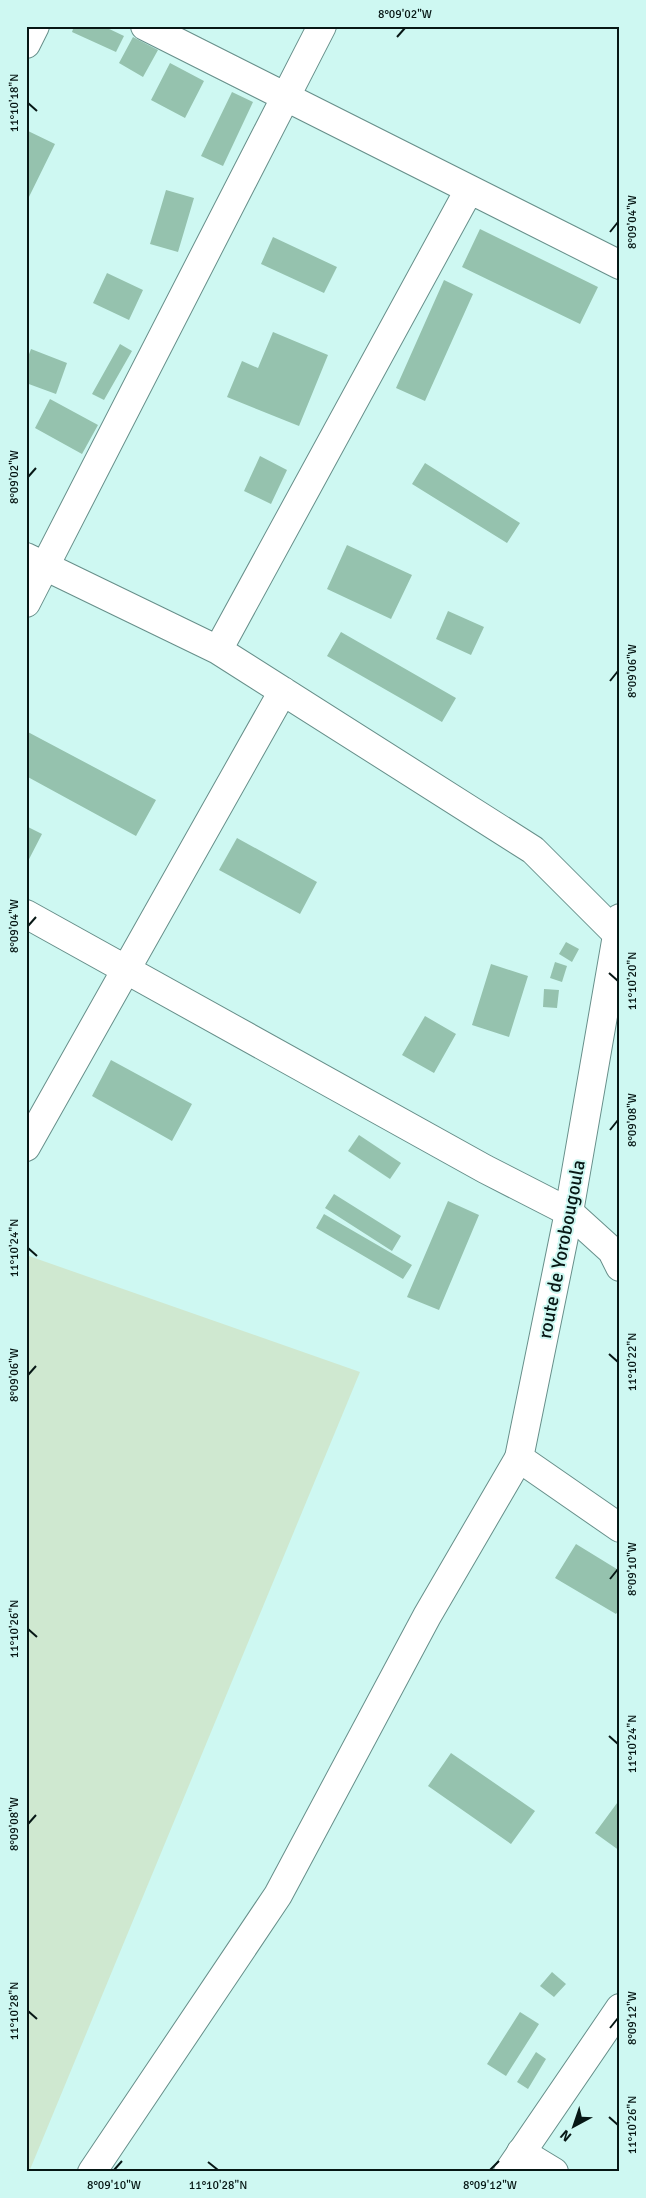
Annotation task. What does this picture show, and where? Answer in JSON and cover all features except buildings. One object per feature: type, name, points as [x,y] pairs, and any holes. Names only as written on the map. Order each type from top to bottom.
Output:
[{"type":"street","points":[[26,44],[35,26]]},
{"type":"street","points":[[145,26],[620,266]]},
{"type":"street","points":[[26,603],[36,562],[287,98],[322,26]]},
{"type":"street","points":[[218,650],[469,190]]},
{"type":"street","points":[[36,562],[218,650],[283,691],[533,850],[619,930]]},
{"type":"street","points":[[26,1147],[283,691]]},
{"type":"street","points":[[26,914],[485,1169],[569,1212],[612,1252],[620,1267]]},
{"type":"street","name":"route de Yorobougoula","points":[[92,2172],[278,1895],[427,1616],[519,1458],[569,1212],[619,930]]},
{"type":"street","points":[[519,1458],[620,1528]]},
{"type":"street","points":[[554,2172],[515,2162],[620,2008]]},
{"type":"green space","points":[[26,1255],[360,1372],[29,2172],[26,2172]]}]
